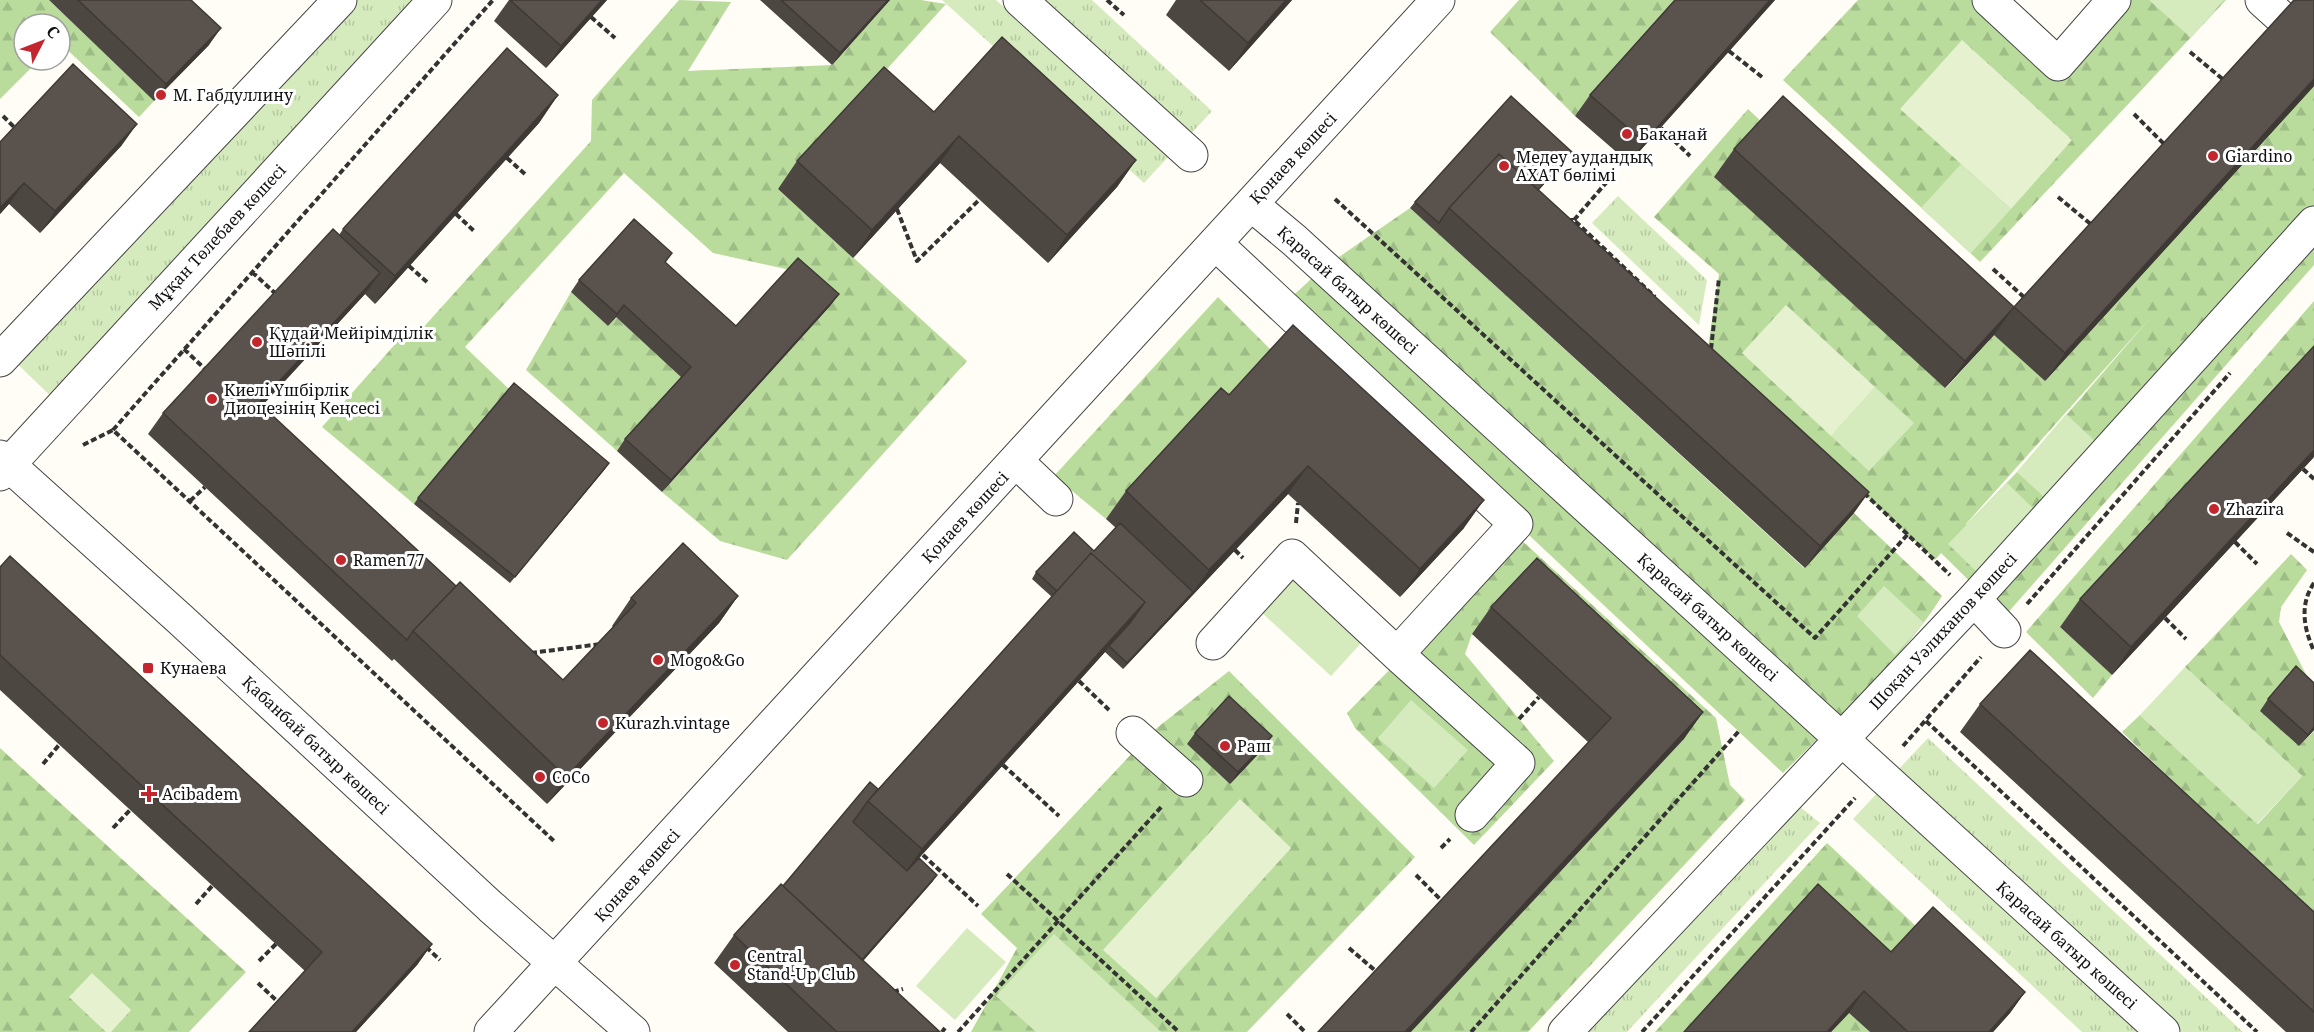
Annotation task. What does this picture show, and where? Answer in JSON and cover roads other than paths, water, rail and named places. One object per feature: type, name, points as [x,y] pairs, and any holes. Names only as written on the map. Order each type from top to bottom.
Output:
[{"type":"street","points":[[0,360],[340,0]]},
{"type":"street","name":"Мұқан Төлебаев көшесі","points":[[3,465],[435,0]]},
{"type":"street","points":[[1020,0],[1191,154]]},
{"type":"street","name":"Қонаев көшесі","points":[[491,1032],[1438,0]]},
{"type":"street","points":[[1989,0],[2058,64],[2114,0]]},
{"type":"street","name":"Қарасай батыр көшесі","points":[[1251,204],[1294,240],[2163,1032]]},
{"type":"street","name":"Шоқан Уәлиханов көшесі","points":[[1565,1032],[1974,599],[2314,223]]},
{"type":"street","points":[[1215,243],[1515,524],[1397,654]]},
{"type":"street","points":[[1016,461],[1056,499]]},
{"type":"street","name":"Қабанбай батыр көшесі","points":[[3,465],[181,620],[554,964],[633,1032]]},
{"type":"street","points":[[1214,643],[1292,556],[1518,763],[1472,815]]},
{"type":"street","points":[[1974,599],[2004,631]]},
{"type":"street","points":[[1133,733],[1186,780]]},
{"type":"place","name":"М. Габдуллину","points":[[161,95]]},
{"type":"place","name":"Баканай","points":[[1627,134]]},
{"type":"place","name":"Giardino","points":[[2213,156]]},
{"type":"place","name":"Медеу аудандық АХАТ бөлімі","points":[[1504,166]]},
{"type":"place","name":"Құдай Мейірімділік Шәпілі","points":[[257,342]]},
{"type":"place","name":"Киелі Үшбірлік Диоцезінің Кеңсесі","points":[[212,399]]},
{"type":"place","name":"Zhazira","points":[[2214,509]]},
{"type":"place","name":"Ramen77","points":[[341,560]]},
{"type":"place","name":"Mogo&Go","points":[[658,660]]},
{"type":"place","name":"Кунаева","points":[[148,668]]},
{"type":"place","name":"Kurazh.vintage","points":[[603,723]]},
{"type":"place","name":"Раш","points":[[1225,746]]},
{"type":"place","name":"CoCo","points":[[540,777]]},
{"type":"place","name":"Acibadem","points":[[149,794]]},
{"type":"place","name":"Central Stand-Up Club","points":[[735,965]]}]
